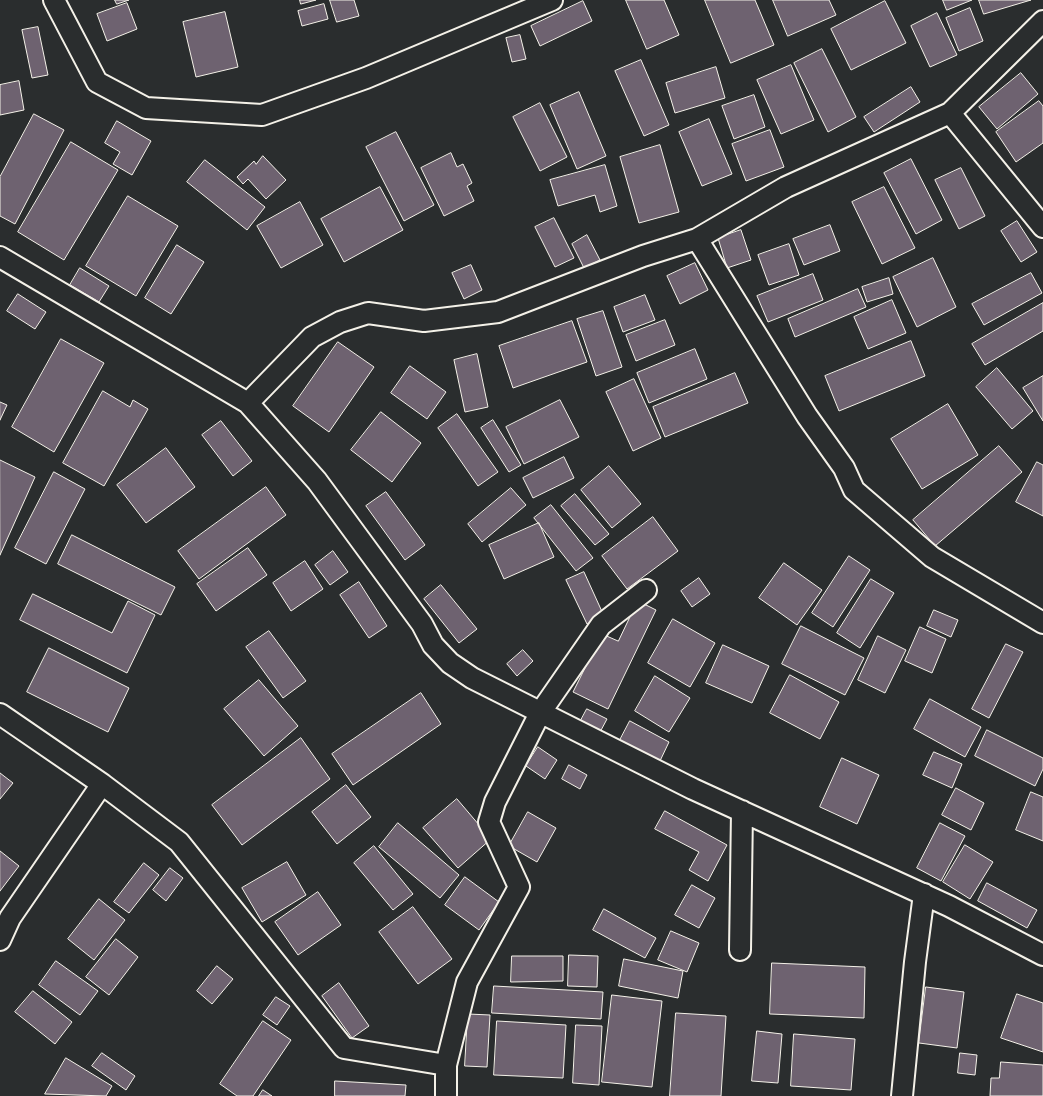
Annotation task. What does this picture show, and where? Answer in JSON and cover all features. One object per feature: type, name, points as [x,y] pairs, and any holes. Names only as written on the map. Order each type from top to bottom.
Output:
[{"type":"street","points":[[54,0],[97,82],[146,108],[262,115],[366,78],[552,0]]},
{"type":"street","points":[[248,403],[312,337],[340,322],[368,313],[424,321],[498,312],[643,256],[696,239],[786,187],[950,114],[1043,21]]},
{"type":"street","points":[[950,114],[1043,228]]},
{"type":"street","points":[[696,239],[807,416],[844,468],[854,490],[932,557],[1043,623]]},
{"type":"street","points":[[0,257],[248,403],[317,481],[422,624],[433,645],[450,663],[472,678],[742,811],[924,894],[1043,955]]},
{"type":"street","points":[[446,1096],[446,1065],[467,982],[520,887],[490,822],[495,802],[540,712],[601,625],[646,590]]},
{"type":"street","points":[[0,714],[102,784],[180,842],[344,1048],[446,1065]]},
{"type":"street","points":[[0,940],[10,918],[102,784]]},
{"type":"street","points":[[740,950],[742,811]]},
{"type":"street","points":[[902,1096],[924,894]]},
{"type":"building","points":[[115,0],[129,0],[117,4]]},
{"type":"building","points":[[300,0],[316,0],[301,4]]},
{"type":"building","points":[[330,0],[354,0],[359,16],[337,22]]},
{"type":"building","points":[[626,0],[664,0],[679,35],[647,49]]},
{"type":"building","points":[[705,0],[755,0],[774,45],[731,63]]},
{"type":"building","points":[[773,0],[829,0],[836,15],[788,36]]},
{"type":"building","points":[[943,0],[972,0],[947,10]]},
{"type":"building","points":[[979,0],[1031,0],[984,14]]},
{"type":"building","points":[[583,1],[592,21],[540,46],[531,26]]},
{"type":"building","points":[[885,1],[906,43],[851,70],[831,29]]},
{"type":"building","points":[[127,3],[137,29],[107,41],[97,14]]},
{"type":"building","points":[[324,4],[328,19],[302,26],[298,11]]},
{"type":"building","points":[[970,8],[983,41],[959,51],[946,18]]},
{"type":"building","points":[[225,12],[238,67],[196,77],[183,22]]},
{"type":"building","points":[[937,13],[957,55],[930,67],[911,26]]},
{"type":"building","points":[[38,27],[48,75],[32,78],[22,30]]},
{"type":"building","points":[[520,35],[526,59],[512,62],[506,38]]},
{"type":"building","points":[[822,49],[856,117],[828,132],[794,63]]},
{"type":"building","points":[[641,60],[669,125],[644,136],[615,71]]},
{"type":"building","points":[[791,65],[814,120],[781,134],[757,80]]},
{"type":"building","points":[[716,67],[725,98],[675,113],[666,83]]},
{"type":"building","points":[[1021,73],[1038,94],[997,129],[979,107]]},
{"type":"building","points":[[19,81],[24,110],[0,115],[0,85]]},
{"type":"building","points":[[911,87],[920,102],[874,132],[864,117]]},
{"type":"building","points":[[579,92],[606,156],[577,169],[550,105]]},
{"type":"building","points":[[754,95],[765,127],[734,139],[722,106]]},
{"type":"building","points":[[1039,101],[1043,106],[1043,143],[1016,162],[996,132]]},
{"type":"building","points":[[540,103],[567,157],[540,171],[513,117]]},
{"type":"building","points":[[34,114],[64,130],[15,224],[0,216],[0,177]]},
{"type":"building","points":[[709,119],[732,174],[702,186],[679,132]]},
{"type":"building","points":[[117,121],[151,141],[132,175],[113,164],[120,152],[105,143]]},
{"type":"building","points":[[770,130],[784,167],[746,181],[732,144]]},
{"type":"building","points":[[396,132],[434,205],[404,221],[366,147]]},
{"type":"building","points":[[71,142],[118,170],[64,260],[18,232]]},
{"type":"building","points":[[660,145],[679,212],[639,223],[620,157]]},
{"type":"building","points":[[451,153],[457,167],[463,164],[472,183],[467,186],[474,201],[444,216],[421,168]]},
{"type":"building","points":[[263,156],[286,180],[266,199],[248,179],[243,184],[237,177],[254,161],[256,164]]},
{"type":"building","points":[[911,159],[942,220],[916,234],[884,173]]},
{"type":"building","points":[[205,160],[265,207],[247,230],[187,182]]},
{"type":"building","points":[[605,165],[617,206],[600,212],[595,195],[558,206],[550,180]]},
{"type":"building","points":[[961,168],[985,216],[959,229],[935,180]]},
{"type":"building","points":[[380,187],[403,230],[344,262],[321,219]]},
{"type":"building","points":[[884,187],[915,248],[882,264],[852,202]]},
{"type":"building","points":[[128,196],[178,226],[136,296],[86,266]]},
{"type":"building","points":[[300,202],[323,245],[281,268],[257,226]]},
{"type":"building","points":[[554,218],[574,258],[555,267],[535,227]]},
{"type":"building","points":[[1017,221],[1037,252],[1021,262],[1001,231]]},
{"type":"building","points":[[830,225],[840,251],[804,265],[793,239]]},
{"type":"building","points":[[741,230],[751,260],[727,268],[718,238]]},
{"type":"building","points":[[587,235],[600,260],[584,268],[572,244]]},
{"type":"building","points":[[789,244],[799,275],[769,285],[758,255]]},
{"type":"building","points":[[177,245],[204,262],[171,314],[145,298]]},
{"type":"building","points":[[933,258],[956,307],[917,327],[893,277]]},
{"type":"building","points":[[695,263],[708,290],[680,304],[667,276]]},
{"type":"building","points":[[471,265],[482,290],[464,299],[452,273]]},
{"type":"building","points":[[80,268],[109,286],[99,302],[70,285]]},
{"type":"building","points":[[1031,273],[1042,293],[984,325],[972,304]]},
{"type":"building","points":[[813,274],[823,300],[768,322],[757,296]]},
{"type":"building","points":[[889,278],[893,294],[867,302],[862,287]]},
{"type":"building","points":[[858,289],[866,307],[795,337],[788,319]]},
{"type":"building","points":[[18,294],[46,312],[35,329],[7,311]]},
{"type":"building","points":[[645,295],[655,320],[623,332],[614,307]]},
{"type":"building","points":[[892,300],[906,333],[868,349],[854,317]]},
{"type":"building","points":[[1043,303],[1043,331],[985,365],[972,344]]},
{"type":"building","points":[[603,311],[622,367],[596,376],[577,319]]},
{"type":"building","points":[[665,320],[675,345],[636,361],[626,335]]},
{"type":"building","points":[[572,321],[587,362],[513,388],[499,346]]},
{"type":"building","points":[[61,339],[104,363],[54,452],[12,427]]},
{"type":"building","points":[[911,341],[925,376],[839,411],[825,376]]},
{"type":"building","points":[[338,342],[374,367],[329,432],[293,406]]},
{"type":"building","points":[[695,349],[707,379],[649,403],[637,373]]},
{"type":"building","points":[[477,354],[488,407],[465,412],[454,360]]},
{"type":"building","points":[[410,366],[446,392],[427,419],[391,393]]},
{"type":"building","points":[[997,368],[1033,411],[1012,429],[976,387]]},
{"type":"building","points":[[735,373],[748,403],[665,437],[653,407]]},
{"type":"building","points":[[1043,376],[1043,421],[1023,388]]},
{"type":"building","points":[[634,379],[661,438],[633,451],[606,392]]},
{"type":"building","points":[[103,391],[130,407],[133,400],[148,409],[104,486],[63,463]]},
{"type":"building","points":[[560,400],[579,437],[524,464],[506,427]]},
{"type":"building","points":[[0,402],[7,405],[0,420]]},
{"type":"building","points":[[948,404],[978,455],[922,489],[891,439]]},
{"type":"building","points":[[381,412],[421,443],[392,482],[351,450]]},
{"type":"building","points":[[457,414],[498,472],[478,486],[438,428]]},
{"type":"building","points":[[493,420],[521,465],[509,472],[481,428]]},
{"type":"building","points":[[221,421],[252,461],[233,476],[202,435]]},
{"type":"building","points":[[999,446],[1022,472],[935,546],[913,520]]},
{"type":"building","points":[[166,448],[195,487],[146,523],[117,485]]},
{"type":"building","points":[[564,457],[574,478],[533,498],[523,478]]},
{"type":"building","points":[[0,460],[35,477],[0,555]]},
{"type":"building","points":[[1037,462],[1043,465],[1043,516],[1016,502]]},
{"type":"building","points":[[609,466],[641,504],[612,528],[581,490]]},
{"type":"building","points":[[54,472],[85,489],[46,564],[15,548]]},
{"type":"building","points":[[266,487],[286,515],[199,579],[178,551]]},
{"type":"building","points":[[511,488],[526,505],[482,542],[468,524]]},
{"type":"building","points":[[386,492],[425,545],[405,560],[366,506]]},
{"type":"building","points":[[575,494],[609,534],[595,545],[561,506]]},
{"type":"building","points":[[551,505],[593,558],[576,571],[534,518]]},
{"type":"building","points":[[653,517],[678,551],[627,589],[602,556]]},
{"type":"building","points":[[539,523],[554,557],[504,579],[489,545]]},
{"type":"building","points":[[72,535],[175,587],[161,615],[58,564]]},
{"type":"building","points":[[248,548],[267,575],[216,611],[197,584]]},
{"type":"building","points":[[333,551],[348,572],[330,585],[315,565]]},
{"type":"building","points":[[849,556],[870,570],[833,627],[812,613]]},
{"type":"building","points":[[305,561],[323,589],[291,611],[273,583]]},
{"type":"building","points":[[784,563],[822,590],[797,625],[759,598]]},
{"type":"building","points":[[584,572],[604,616],[587,624],[566,580]]},
{"type":"building","points":[[699,578],[710,594],[692,607],[681,591]]},
{"type":"building","points":[[871,579],[894,593],[860,648],[837,633]]},
{"type":"building","points":[[359,582],[387,626],[369,638],[340,595]]},
{"type":"building","points":[[441,585],[477,629],[459,643],[424,599]]},
{"type":"building","points":[[33,594],[112,633],[128,601],[155,615],[127,673],[20,620]]},
{"type":"building","points":[[638,601],[656,610],[608,709],[573,692],[602,634],[618,641]]},
{"type":"building","points":[[934,610],[958,620],[951,637],[927,626]]},
{"type":"building","points":[[673,619],[715,643],[690,687],[648,663]]},
{"type":"building","points":[[801,626],[864,658],[845,695],[782,664]]},
{"type":"building","points":[[920,627],[946,639],[932,673],[905,661]]},
{"type":"building","points":[[269,631],[306,681],[283,698],[246,647]]},
{"type":"building","points":[[878,636],[906,650],[885,693],[858,680]]},
{"type":"building","points":[[1006,644],[1023,652],[989,718],[972,709]]},
{"type":"building","points":[[723,645],[769,666],[752,703],[706,683]]},
{"type":"building","points":[[49,648],[129,688],[108,732],[27,692]]},
{"type":"building","points":[[523,650],[533,661],[517,676],[507,664]]},
{"type":"building","points":[[790,675],[839,702],[820,739],[770,713]]},
{"type":"building","points":[[655,676],[690,698],[669,732],[635,711]]},
{"type":"building","points":[[259,680],[298,726],[264,756],[224,709]]},
{"type":"building","points":[[421,693],[441,724],[353,785],[332,754]]},
{"type":"building","points":[[930,699],[981,727],[965,757],[914,729]]},
{"type":"building","points":[[587,709],[607,719],[599,734],[579,724]]},
{"type":"building","points":[[630,721],[669,742],[659,763],[619,742]]},
{"type":"building","points":[[987,730],[1043,758],[1043,769],[1035,786],[975,756]]},
{"type":"building","points":[[301,738],[330,779],[242,845],[212,805]]},
{"type":"building","points":[[538,747],[557,760],[545,779],[526,766]]},
{"type":"building","points":[[934,752],[962,764],[952,788],[923,775]]},
{"type":"building","points":[[842,758],[879,775],[857,824],[820,807]]},
{"type":"building","points":[[569,765],[587,775],[580,789],[562,779]]},
{"type":"building","points":[[0,773],[13,783],[0,799]]},
{"type":"building","points":[[346,785],[371,817],[337,844],[312,812]]},
{"type":"building","points":[[956,788],[984,803],[971,830],[942,815]]},
{"type":"building","points":[[1031,792],[1043,797],[1043,841],[1016,830]]},
{"type":"building","points":[[457,799],[491,839],[458,868],[423,828]]},
{"type":"building","points":[[665,811],[727,845],[708,881],[689,870],[699,852],[655,829]]},
{"type":"building","points":[[528,812],[556,828],[537,862],[509,846]]},
{"type":"building","points":[[398,823],[459,875],[440,898],[379,847]]},
{"type":"building","points":[[940,823],[965,836],[941,881],[917,868]]},
{"type":"building","points":[[965,845],[993,862],[970,899],[943,882]]},
{"type":"building","points":[[374,846],[413,894],[393,910],[354,863]]},
{"type":"building","points":[[0,851],[19,866],[0,891]]},
{"type":"building","points":[[287,862],[306,895],[262,922],[242,888]]},
{"type":"building","points":[[144,863],[159,875],[129,913],[114,902]]},
{"type":"building","points":[[170,868],[183,878],[166,901],[153,890]]},
{"type":"building","points":[[465,877],[499,902],[479,930],[445,905]]},
{"type":"building","points":[[987,883],[1037,910],[1027,928],[978,901]]},
{"type":"building","points":[[692,885],[715,898],[699,928],[675,915]]},
{"type":"building","points":[[318,892],[341,925],[298,955],[275,922]]},
{"type":"building","points":[[99,899],[125,920],[94,960],[68,939]]},
{"type":"building","points":[[413,907],[452,959],[418,984],[379,932]]},
{"type":"building","points":[[604,909],[656,938],[645,958],[593,930]]},
{"type":"building","points":[[671,931],[699,943],[687,972],[658,960]]},
{"type":"building","points":[[116,939],[138,957],[109,995],[86,977]]},
{"type":"building","points":[[569,955],[598,956],[597,987],[568,986]]},
{"type":"building","points":[[512,956],[563,956],[563,981],[511,982]]},
{"type":"building","points":[[624,959],[683,971],[678,998],[619,986]]},
{"type":"building","points":[[56,961],[98,991],[80,1015],[39,985]]},
{"type":"building","points":[[772,963],[865,967],[864,1018],[770,1014]]},
{"type":"building","points":[[217,966],[233,979],[212,1004],[197,991]]},
{"type":"building","points":[[339,983],[369,1026],[352,1038],[322,996]]},
{"type":"building","points":[[494,986],[603,992],[601,1019],[492,1013]]},
{"type":"building","points":[[926,987],[964,992],[957,1048],[919,1043]]},
{"type":"building","points":[[33,991],[72,1022],[55,1044],[15,1012]]},
{"type":"building","points":[[1017,994],[1043,1003],[1043,1052],[1001,1038]]},
{"type":"building","points":[[612,995],[662,1001],[652,1087],[602,1082]]},
{"type":"building","points":[[276,997],[290,1006],[277,1025],[263,1015]]},
{"type":"building","points":[[676,1013],[726,1016],[721,1096],[670,1096]]},
{"type":"building","points":[[468,1014],[490,1015],[487,1067],[465,1066]]},
{"type":"building","points":[[263,1021],[291,1040],[253,1096],[237,1096],[220,1084]]},
{"type":"building","points":[[497,1021],[566,1025],[563,1078],[494,1075]]},
{"type":"building","points":[[576,1025],[602,1026],[599,1085],[573,1083]]},
{"type":"building","points":[[757,1031],[782,1034],[778,1083],[752,1081]]},
{"type":"building","points":[[794,1034],[855,1039],[851,1090],[791,1086]]},
{"type":"building","points":[[102,1053],[135,1076],[126,1090],[92,1066]]},
{"type":"building","points":[[960,1053],[977,1055],[975,1075],[958,1073]]},
{"type":"building","points":[[66,1058],[112,1086],[106,1096],[45,1094]]},
{"type":"building","points":[[1001,1062],[1043,1065],[1043,1096],[990,1096],[991,1078],[999,1078]]},
{"type":"building","points":[[335,1081],[406,1085],[405,1096],[335,1096]]},
{"type":"building","points":[[263,1090],[272,1096],[259,1096]]}]
